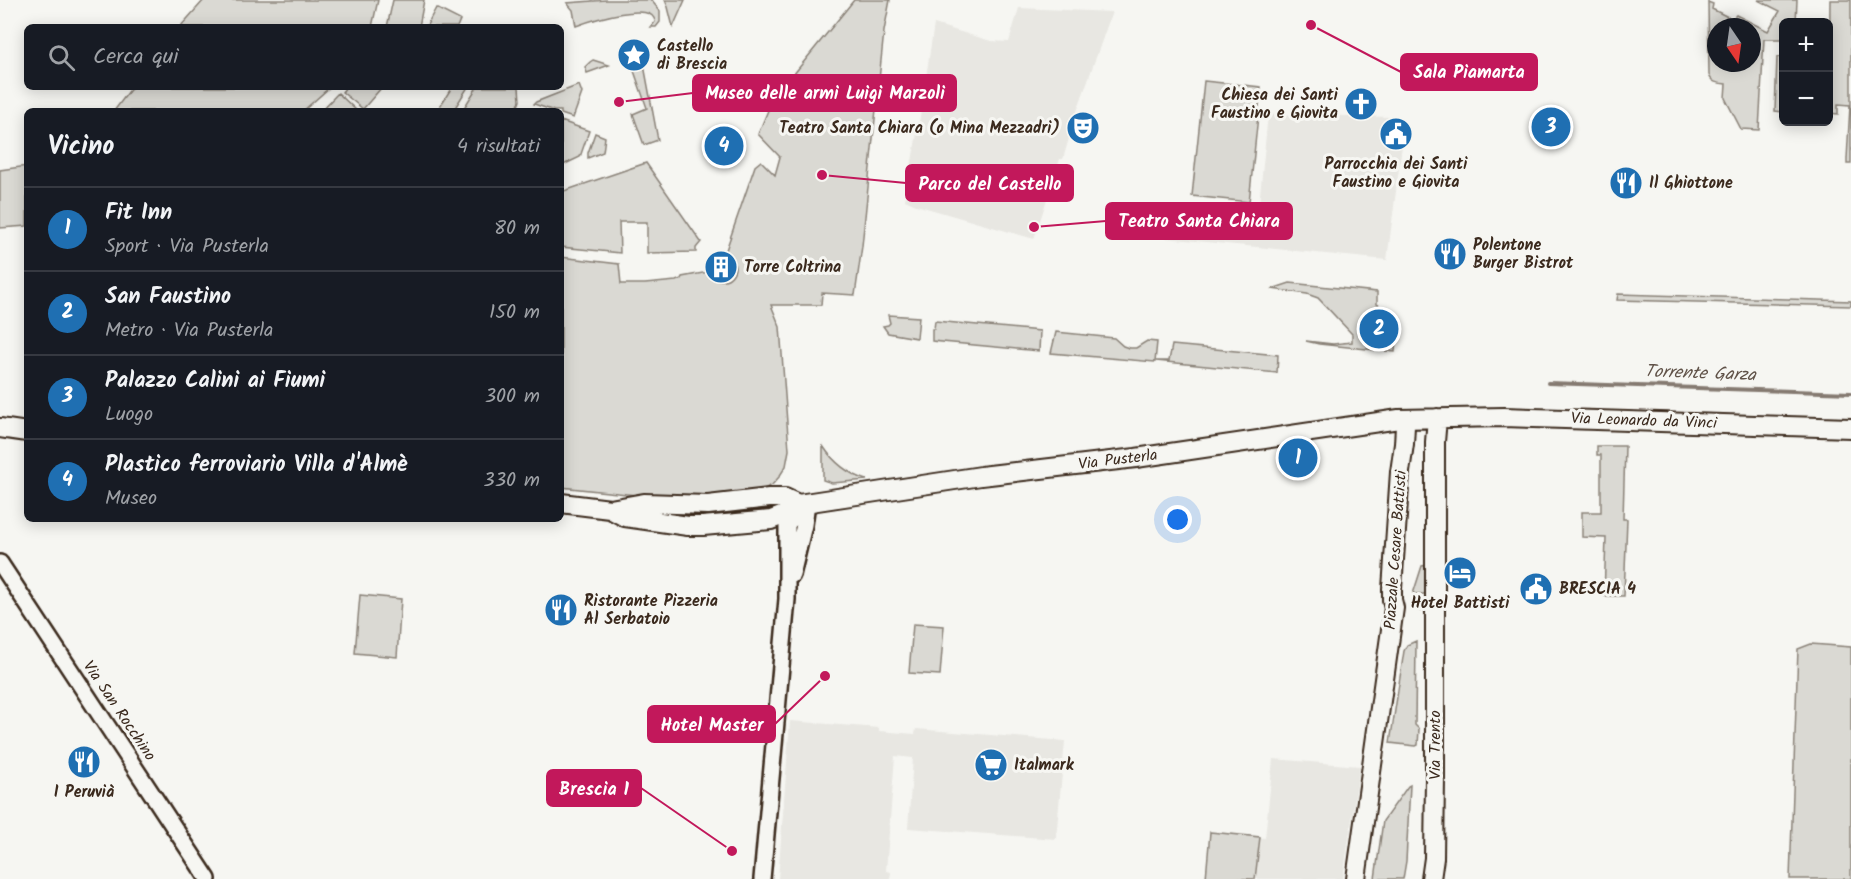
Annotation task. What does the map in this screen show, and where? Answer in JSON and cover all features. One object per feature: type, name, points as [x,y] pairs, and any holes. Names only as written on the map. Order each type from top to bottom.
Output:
[{"type":"main road","name":"Via Pusterla","points":[[564,503],[610,509],[644,502],[708,505],[768,498],[785,498],[802,503],[981,476],[1136,458],[1399,419],[1437,418]]},
{"type":"main road","name":"Piazzale Cesare Battisti","points":[[1436,612],[1435,442],[1437,418]]},
{"type":"main road","name":"Via Leonardo da Vinci","points":[[1437,418],[1639,420],[1851,428]]},
{"type":"main road","name":"Piazzale Cesare Battisti","points":[[1356,879],[1394,608],[1392,579],[1405,426],[1399,419]]},
{"type":"main road","points":[[0,428],[24,432]]},
{"type":"main road","name":"Via Trento","points":[[1431,879],[1434,841],[1436,612]]},
{"type":"street","points":[[762,879],[787,598],[804,525],[802,503]]},
{"type":"street","name":"Via San Rocchino","points":[[0,563],[208,879]]},
{"type":"shaded area","points":[[204,0],[378,0],[373,24],[183,24]]},
{"type":"shaded area","points":[[393,0],[424,0],[420,24],[388,24]]},
{"type":"shaded area","points":[[651,0],[660,11],[660,22],[656,27],[651,27],[655,22],[652,16],[644,12],[634,12],[608,16],[576,26],[573,10],[567,3]]},
{"type":"shaded area","points":[[665,0],[685,0],[673,27],[668,7]]},
{"type":"shaded area","points":[[854,0],[890,0],[884,31],[855,295],[822,293],[821,305],[771,305],[780,327],[789,450],[786,466],[772,485],[760,491],[733,496],[674,499],[564,487],[564,257],[619,264],[621,284],[676,281],[682,277],[708,272],[714,278],[721,280],[732,276],[735,265],[725,253],[755,166],[761,161],[775,175],[780,157],[758,134],[772,101]]},
{"type":"shaded area","points":[[1758,0],[1797,0],[1796,18],[1779,18],[1779,39],[1764,39],[1759,130],[1741,129],[1725,98],[1726,84],[1712,80],[1709,72],[1761,72],[1761,28],[1768,31],[1780,11]]},
{"type":"shaded area","points":[[1830,0],[1851,0],[1851,164],[1847,164],[1850,105],[1838,104],[1838,114],[1833,113],[1833,18],[1830,18]]},
{"type":"shaded area","points":[[1708,2],[1713,4],[1712,9],[1730,18],[1708,18]]},
{"type":"shaded area","points":[[436,8],[460,20],[458,24],[428,24]]},
{"type":"shaded area","points":[[1019,8],[1112,12],[1034,239],[905,200],[934,24],[991,41],[1009,42]]},
{"type":"shaded area","points":[[1777,57],[1779,57],[1779,112],[1775,111]]},
{"type":"shaded area","points":[[593,60],[609,65],[587,73],[585,67]]},
{"type":"shaded area","points":[[644,65],[658,140],[644,145],[633,114],[647,108],[633,68]]},
{"type":"shaded area","points":[[1204,81],[1261,87],[1249,202],[1192,196]]},
{"type":"shaded area","points":[[579,85],[582,93],[573,118],[564,115],[564,108],[545,108],[534,104]]},
{"type":"shaded area","points":[[130,90],[327,90],[306,108],[116,108]]},
{"type":"shaded area","points":[[344,90],[379,90],[364,108],[342,92]]},
{"type":"shaded area","points":[[450,90],[466,90],[455,108],[439,108]]},
{"type":"shaded area","points":[[475,90],[519,90],[520,101],[517,108],[464,108]]},
{"type":"shaded area","points":[[338,93],[354,108],[324,108]]},
{"type":"shaded area","points":[[1268,114],[1392,117],[1393,130],[1404,130],[1387,260],[1166,238],[1168,216],[1257,225]]},
{"type":"shaded area","points":[[564,122],[589,131],[580,157],[564,165]]},
{"type":"shaded area","points":[[595,133],[605,137],[603,152],[588,158],[588,153]]},
{"type":"shaded area","points":[[646,163],[701,242],[696,252],[647,253],[647,222],[619,222],[620,253],[564,247],[564,191]]},
{"type":"shaded area","points":[[24,166],[24,226],[0,228],[0,170]]},
{"type":"shaded area","points":[[1290,283],[1377,292],[1377,304],[1389,314],[1394,325],[1395,352],[1306,341],[1333,344],[1352,342],[1352,334],[1318,298],[1307,294],[1272,289]]},
{"type":"shaded area","points":[[1618,294],[1851,301],[1851,306],[1617,300]]},
{"type":"shaded area","points":[[888,315],[919,317],[917,338],[888,333],[883,326],[890,323]]},
{"type":"shaded area","points":[[935,321],[1040,331],[1039,351],[932,341]]},
{"type":"shaded area","points":[[1056,332],[1114,338],[1129,348],[1136,348],[1147,341],[1157,342],[1155,362],[1051,353]]},
{"type":"shaded area","points":[[1172,345],[1278,355],[1277,373],[1156,361],[1169,361]]},
{"type":"shaded area","points":[[823,446],[842,467],[867,480],[832,483],[823,480]]},
{"type":"shaded area","points":[[1597,446],[1625,446],[1623,519],[1627,519],[1624,596],[1604,596],[1606,538],[1582,537],[1582,512],[1601,512],[1601,455],[1597,455]]},
{"type":"shaded area","points":[[1428,565],[1429,594],[1413,594],[1422,566]]},
{"type":"shaded area","points":[[360,595],[401,599],[397,657],[355,653]]},
{"type":"shaded area","points":[[913,624],[944,626],[940,675],[909,673]]},
{"type":"shaded area","points":[[1416,641],[1415,725],[1419,729],[1418,745],[1390,743],[1404,651],[1407,645]]},
{"type":"shaded area","points":[[1811,644],[1851,647],[1851,879],[1790,879],[1798,649]]},
{"type":"shaded area","points":[[790,721],[879,728],[879,731],[915,734],[916,729],[1065,741],[1056,839],[908,828],[913,758],[895,756],[886,871],[891,872],[890,879],[778,879]]},
{"type":"shaded area","points":[[1273,759],[1360,766],[1343,879],[1206,879],[1210,832],[1265,838]]},
{"type":"shaded area","points":[[1410,785],[1403,879],[1375,879],[1383,821]]},
{"type":"shaded area","points":[[1210,832],[1260,837],[1255,879],[1206,878]]},
{"type":"waterway","name":"Torrente Garza","points":[[1548,383],[1851,393]]},
{"type":"waterway","name":"Torrente Garza","points":[[1419,610],[1420,599]]},
{"type":"place","name":"Sala Piamarta","points":[[1311,25]]},
{"type":"place","name":"Castello di Brescia","points":[[634,55]]},
{"type":"place","name":"Museo delle armi Luigi Marzoli","points":[[619,102]]},
{"type":"place","name":"Chiesa dei Santi Faustino e Giovita","points":[[1361,104]]},
{"type":"place","name":"Palazzo Calini ai Fiumi","points":[[1551,127]]},
{"type":"place","name":"Teatro Santa Chiara (o Mina Mezzadri)","points":[[1083,128]]},
{"type":"place","name":"Parrocchia dei Santi Faustino e Giovita","points":[[1396,134]]},
{"type":"place","name":"Plastico ferroviario Villa d'Almè","points":[[724,146]]},
{"type":"place","name":"Parco del Castello","points":[[822,175]]},
{"type":"place","name":"Il Ghiottone","points":[[1626,183]]},
{"type":"place","name":"Teatro Santa Chiara","points":[[1034,227]]},
{"type":"place","name":"Polentone Burger Bistrot","points":[[1450,254]]},
{"type":"place","name":"Torre Coltrina","points":[[721,267]]},
{"type":"place","name":"San Faustino","points":[[1379,329]]},
{"type":"place","name":"Fit Inn","points":[[1298,458]]},
{"type":"place","name":"Hotel Battisti","points":[[1460,573]]},
{"type":"place","name":"BRESCIA 4","points":[[1536,589]]},
{"type":"place","name":"Ristorante Pizzeria Al Serbatoio","points":[[561,610]]},
{"type":"place","name":"Hotel Master","points":[[825,676]]},
{"type":"place","name":"I Peruvià","points":[[84,762]]},
{"type":"place","name":"Italmark","points":[[991,765]]},
{"type":"place","name":"Brescia 1","points":[[732,851]]}]
